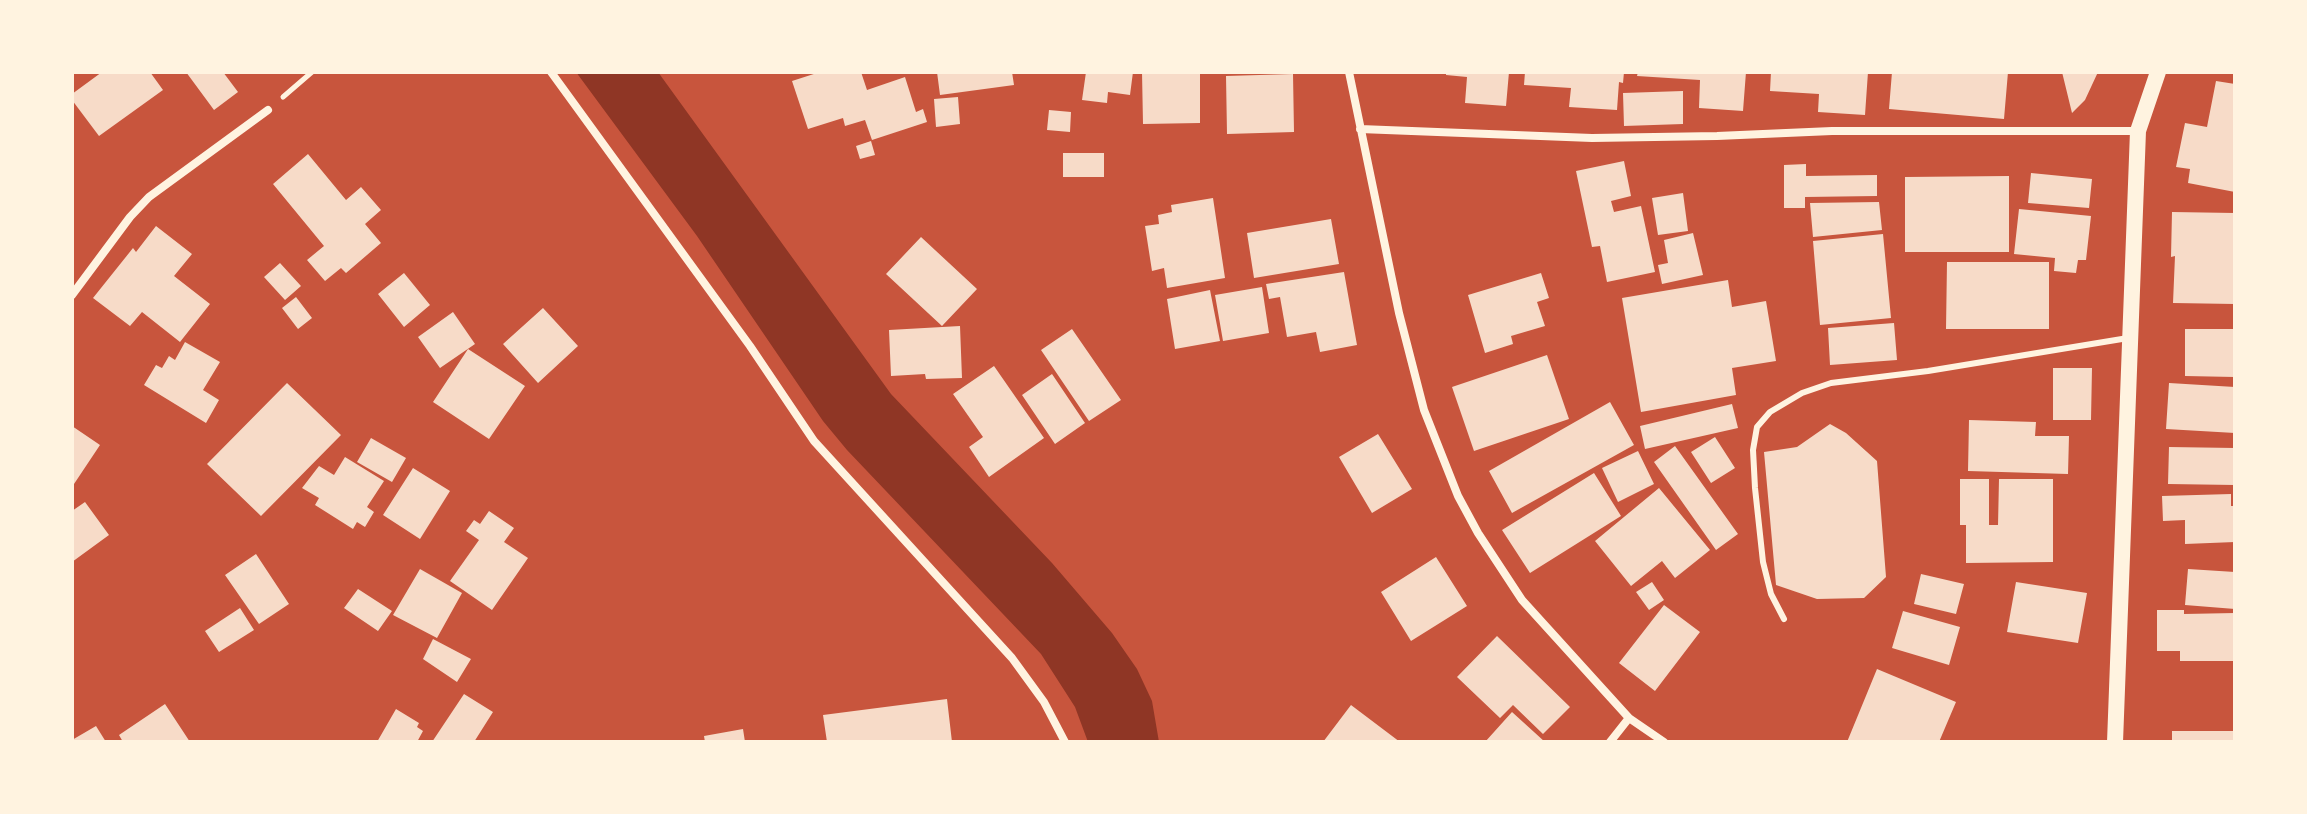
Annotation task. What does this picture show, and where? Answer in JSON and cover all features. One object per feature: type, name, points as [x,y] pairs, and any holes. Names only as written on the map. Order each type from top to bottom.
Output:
[{"type":"main road","points":[[2115,742],[2138,131],[2158,72]]},
{"type":"street","points":[[551,72],[750,346],[814,441],[1012,658],[1044,702],[1065,742]]},
{"type":"street","points":[[1349,72],[1399,313],[1424,410],[1458,496],[1522,600],[1629,718],[1664,742]]},
{"type":"street","points":[[72,295],[130,217],[149,197],[268,110]]},
{"type":"street","points":[[1360,129],[1592,138],[1832,131],[2138,131]]},
{"type":"street","points":[[1610,742],[1629,718]]},
{"type":"lane","points":[[1784,619],[1771,594],[1763,562],[1755,488],[1753,450],[1757,427],[1770,412],[1802,393],[1831,383],[1928,371],[2132,338]]},
{"type":"path","points":[[268,110],[312,72]]},
{"type":"shaded area","points":[[576,72],[658,72],[891,394],[1052,563],[1112,633],[1137,669],[1152,701],[1159,742],[1088,742],[1075,707],[1041,654],[823,421],[697,236]]},
{"type":"building","points":[[102,72],[150,72],[163,90],[99,136],[72,100],[72,94]]},
{"type":"building","points":[[186,72],[223,72],[238,92],[214,110]]},
{"type":"building","points":[[820,72],[861,72],[867,90],[905,77],[916,112],[923,109],[927,122],[872,140],[865,120],[845,126],[843,118],[808,129],[792,81]]},
{"type":"building","points":[[937,72],[1012,72],[1014,85],[940,95]]},
{"type":"building","points":[[1086,72],[1133,72],[1130,95],[1108,92],[1107,103],[1082,100]]},
{"type":"building","points":[[1142,72],[1200,72],[1200,123],[1143,124]]},
{"type":"building","points":[[1446,72],[1509,72],[1506,106],[1465,103],[1467,77],[1446,75]]},
{"type":"building","points":[[1525,72],[1624,72],[1623,83],[1619,82],[1617,110],[1569,107],[1571,88],[1524,85]]},
{"type":"building","points":[[1638,72],[1746,72],[1743,111],[1699,108],[1700,80],[1637,76]]},
{"type":"building","points":[[1771,72],[1868,72],[1865,115],[1818,112],[1819,94],[1770,91]]},
{"type":"building","points":[[1892,72],[2008,72],[2004,119],[1889,109]]},
{"type":"building","points":[[2062,72],[2098,72],[2085,100],[2072,113]]},
{"type":"building","points":[[1293,74],[1294,132],[1227,134],[1226,76]]},
{"type":"building","points":[[2216,81],[2235,84],[2235,192],[2188,183],[2190,169],[2176,167],[2185,123],[2207,127]]},
{"type":"building","points":[[1683,91],[1683,124],[1624,126],[1623,93]]},
{"type":"building","points":[[958,97],[960,124],[936,127],[934,99]]},
{"type":"building","points":[[1049,110],[1071,112],[1070,132],[1047,130]]},
{"type":"building","points":[[871,141],[875,155],[860,159],[856,146]]},
{"type":"building","points":[[1063,153],[1104,153],[1104,177],[1063,177]]},
{"type":"building","points":[[308,154],[346,200],[361,187],[381,210],[365,224],[381,243],[346,273],[341,268],[325,281],[307,260],[324,246],[273,184]]},
{"type":"building","points":[[1624,161],[1631,196],[1611,201],[1614,212],[1641,206],[1655,272],[1607,282],[1600,246],[1592,247],[1576,171]]},
{"type":"building","points":[[1806,164],[1806,176],[1877,175],[1877,196],[1805,197],[1805,208],[1784,208],[1784,165]]},
{"type":"building","points":[[2031,173],[2092,179],[2089,208],[2028,203]]},
{"type":"building","points":[[2009,176],[2009,252],[1905,252],[1905,177]]},
{"type":"building","points":[[1683,193],[1688,231],[1658,235],[1652,198]]},
{"type":"building","points":[[1213,198],[1225,278],[1167,288],[1164,268],[1152,271],[1145,226],[1159,224],[1158,215],[1172,212],[1171,205]]},
{"type":"building","points":[[1879,202],[1882,230],[1813,237],[1810,203]]},
{"type":"building","points":[[2019,209],[2091,216],[2086,260],[2078,260],[2076,273],[2054,271],[2055,258],[2014,254]]},
{"type":"building","points":[[2172,212],[2235,213],[2235,304],[2173,303],[2175,256],[2171,257]]},
{"type":"building","points":[[1331,219],[1339,264],[1254,278],[1247,233]]},
{"type":"building","points":[[156,226],[192,254],[174,276],[210,304],[180,342],[142,312],[130,326],[93,298],[133,248],[136,252]]},
{"type":"building","points":[[1693,233],[1703,275],[1662,284],[1658,265],[1668,263],[1664,240]]},
{"type":"building","points":[[1883,234],[1891,318],[1820,325],[1813,241]]},
{"type":"building","points":[[921,237],[977,289],[942,326],[886,274]]},
{"type":"building","points":[[1947,262],[2049,262],[2049,329],[1946,329]]},
{"type":"building","points":[[280,263],[301,286],[285,300],[264,277]]},
{"type":"building","points":[[1344,272],[1357,345],[1320,352],[1316,332],[1287,337],[1280,297],[1269,299],[1266,284]]},
{"type":"building","points":[[404,273],[430,305],[404,327],[378,294]]},
{"type":"building","points":[[1541,273],[1549,298],[1537,302],[1545,326],[1511,336],[1513,344],[1485,353],[1468,295]]},
{"type":"building","points":[[1728,280],[1732,307],[1766,301],[1776,361],[1732,368],[1736,395],[1641,412],[1622,298]]},
{"type":"building","points":[[1262,287],[1269,333],[1223,341],[1215,295]]},
{"type":"building","points":[[1210,290],[1220,341],[1175,349],[1167,299]]},
{"type":"building","points":[[296,297],[312,318],[298,329],[282,308]]},
{"type":"building","points":[[543,308],[578,346],[538,383],[503,344]]},
{"type":"building","points":[[453,312],[475,344],[440,368],[418,337]]},
{"type":"building","points":[[1894,323],[1897,360],[1830,365],[1828,328]]},
{"type":"building","points":[[960,326],[962,378],[926,379],[925,374],[891,376],[889,330]]},
{"type":"building","points":[[1072,329],[1121,400],[1089,421],[1041,350]]},
{"type":"building","points":[[2185,329],[2235,329],[2235,377],[2185,376]]},
{"type":"building","points":[[185,342],[220,362],[203,390],[219,400],[206,423],[144,385],[156,365],[162,368],[169,356],[175,360]]},
{"type":"building","points":[[468,349],[525,386],[489,439],[433,402]]},
{"type":"building","points":[[1547,355],[1569,419],[1474,451],[1452,387]]},
{"type":"building","points":[[994,366],[1044,438],[989,477],[969,447],[983,437],[953,394]]},
{"type":"building","points":[[2053,368],[2092,368],[2091,420],[2053,420]]},
{"type":"building","points":[[1052,374],[1085,423],[1055,444],[1022,395]]},
{"type":"building","points":[[287,383],[341,435],[261,516],[207,464]]},
{"type":"building","points":[[2169,383],[2235,387],[2235,433],[2166,429]]},
{"type":"building","points":[[1610,402],[1634,445],[1512,513],[1489,471]]},
{"type":"building","points":[[1732,404],[1738,428],[1645,449],[1640,426]]},
{"type":"building","points":[[1969,420],[2036,422],[2035,436],[2069,436],[2068,474],[1968,471]]},
{"type":"building","points":[[1830,424],[1846,433],[1877,461],[1886,577],[1864,598],[1817,599],[1776,585],[1764,452],[1797,447]]},
{"type":"building","points":[[72,426],[100,445],[72,487]]},
{"type":"building","points":[[1378,434],[1412,489],[1372,513],[1339,457]]},
{"type":"building","points":[[1715,437],[1735,468],[1711,483],[1691,452]]},
{"type":"building","points":[[371,438],[406,458],[392,482],[357,462]]},
{"type":"building","points":[[1675,446],[1738,534],[1716,550],[1654,462]]},
{"type":"building","points":[[2169,447],[2235,448],[2235,485],[2168,484]]},
{"type":"building","points":[[1638,451],[1654,484],[1618,502],[1602,468]]},
{"type":"building","points":[[345,457],[384,481],[367,507],[374,512],[365,527],[357,522],[353,529],[315,505],[319,498],[302,488],[319,466],[334,475]]},
{"type":"building","points":[[413,468],[450,491],[420,539],[383,515]]},
{"type":"building","points":[[1594,473],[1621,516],[1530,573],[1502,530]]},
{"type":"building","points":[[1960,479],[1989,479],[1989,525],[1998,525],[1999,479],[2053,479],[2053,562],[1966,563],[1966,525],[1960,525]]},
{"type":"building","points":[[1659,488],[1710,550],[1675,578],[1662,561],[1631,586],[1595,541]]},
{"type":"building","points":[[2231,494],[2231,506],[2235,506],[2235,542],[2185,544],[2185,520],[2163,521],[2162,496]]},
{"type":"building","points":[[85,502],[109,535],[72,562],[72,511]]},
{"type":"building","points":[[489,511],[514,528],[504,542],[528,558],[492,610],[450,581],[479,540],[466,531],[474,520],[480,524]]},
{"type":"building","points":[[256,554],[289,604],[259,624],[225,575]]},
{"type":"building","points":[[1436,557],[1467,606],[1411,641],[1381,592]]},
{"type":"building","points":[[420,569],[462,593],[437,638],[393,615]]},
{"type":"building","points":[[2188,569],[2235,572],[2235,609],[2185,605]]},
{"type":"building","points":[[1921,574],[1964,584],[1956,614],[1914,604]]},
{"type":"building","points":[[1652,582],[1664,600],[1649,610],[1636,592]]},
{"type":"building","points":[[2016,582],[2087,593],[2078,643],[2007,632]]},
{"type":"building","points":[[358,589],[392,611],[378,631],[344,608]]},
{"type":"building","points":[[1664,605],[1700,632],[1655,691],[1619,663]]},
{"type":"building","points":[[240,608],[254,630],[219,652],[205,631]]},
{"type":"building","points":[[2157,610],[2184,610],[2184,614],[2235,613],[2235,661],[2180,661],[2180,651],[2157,651]]},
{"type":"building","points":[[1903,611],[1960,627],[1949,665],[1892,648]]},
{"type":"building","points":[[1497,636],[1570,707],[1543,734],[1513,705],[1500,718],[1457,677]]},
{"type":"building","points":[[433,639],[471,659],[457,682],[423,659]]},
{"type":"building","points":[[1877,669],[1956,702],[1939,742],[1847,742]]},
{"type":"building","points":[[464,694],[493,712],[474,742],[432,742]]},
{"type":"building","points":[[947,699],[952,742],[827,742],[823,715]]},
{"type":"building","points":[[165,704],[190,742],[123,742],[119,735]]},
{"type":"building","points":[[1351,705],[1400,742],[1323,742]]},
{"type":"building","points":[[396,709],[419,723],[417,727],[423,731],[417,742],[377,742]]},
{"type":"building","points":[[1512,712],[1545,742],[1485,742]]},
{"type":"building","points":[[96,726],[106,742],[72,742],[72,740]]},
{"type":"building","points":[[743,729],[745,742],[705,742],[704,736]]},
{"type":"building","points":[[2172,731],[2235,731],[2235,742],[2172,742]]}]
